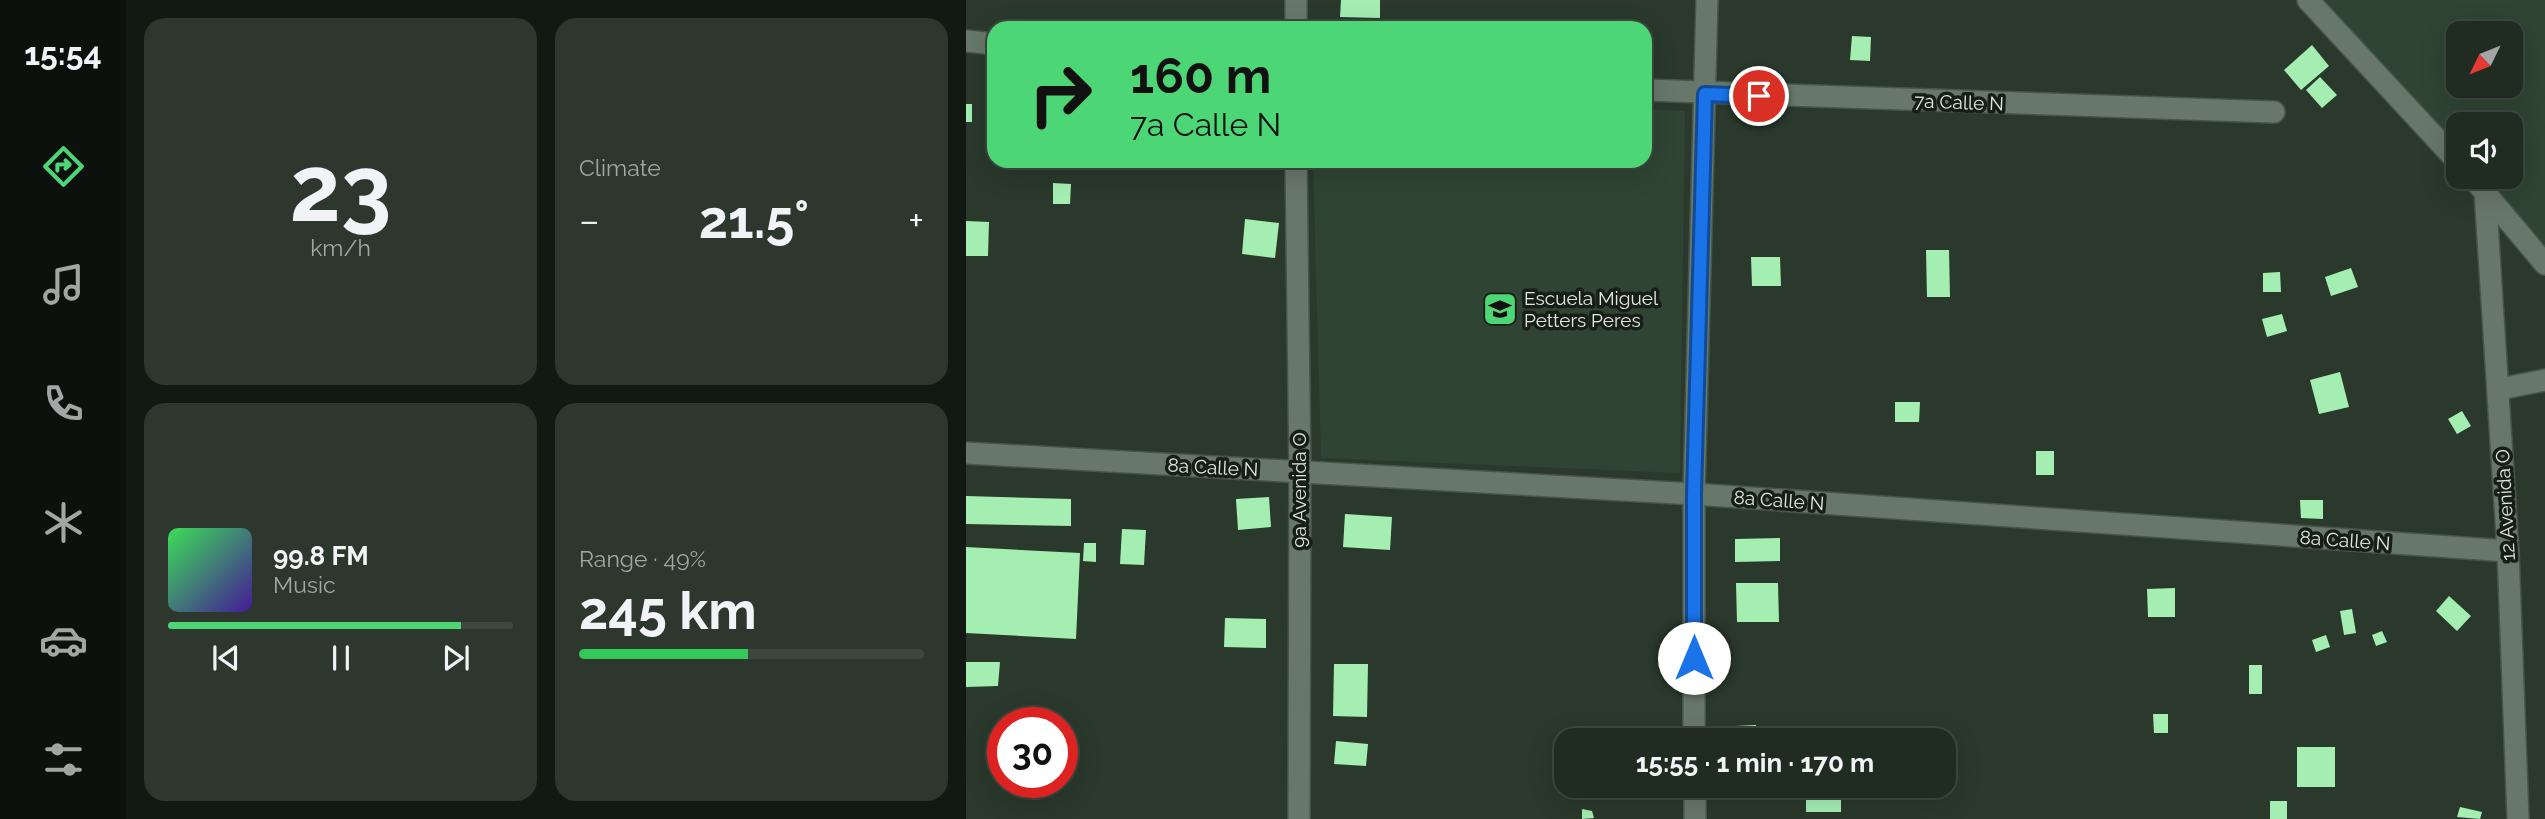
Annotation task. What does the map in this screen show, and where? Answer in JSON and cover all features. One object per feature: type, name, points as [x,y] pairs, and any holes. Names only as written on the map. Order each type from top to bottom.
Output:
[{"type":"street","points":[[1296,0],[1296,21]]},
{"type":"street","points":[[1695,728],[1694,494],[1707,0]]},
{"type":"street","points":[[2308,0],[2446,149]]},
{"type":"street","points":[[966,41],[987,43]]},
{"type":"street","name":"7a Calle N","points":[[1652,90],[2274,112]]},
{"type":"street","name":"9a Avenida O","points":[[1296,168],[1300,472],[1299,819]]},
{"type":"street","name":"12 Avenida O","points":[[2480,189],[2500,390],[2518,819]]},
{"type":"street","points":[[2483,189],[2545,264]]},
{"type":"street","points":[[2500,390],[2545,380]]},
{"type":"street","name":"8a Calle N","points":[[966,453],[1694,494],[2508,551]]},
{"type":"street","points":[[1695,798],[1695,819]]},
{"type":"shaded area","points":[[2322,0],[2545,0],[2545,246],[2493,189],[2523,189],[2523,112],[2446,112],[2446,137]]},
{"type":"shaded area","name":"Escuela Miguel Petters Peres","points":[[1652,109],[1685,111],[1680,473],[1321,458],[1313,168],[1652,168]]},
{"type":"building","points":[[1341,0],[1380,0],[1380,18],[1340,17]]},
{"type":"building","points":[[1852,36],[1871,37],[1870,61],[1850,60]]},
{"type":"building","points":[[2312,45],[2329,66],[2301,90],[2284,70]]},
{"type":"building","points":[[2320,77],[2337,95],[2322,108],[2306,90]]},
{"type":"building","points":[[966,104],[972,104],[972,122],[966,122]]},
{"type":"building","points":[[1053,183],[1071,184],[1070,204],[1053,204]]},
{"type":"building","points":[[1245,219],[1279,223],[1275,258],[1242,254]]},
{"type":"building","points":[[966,221],[989,222],[988,256],[966,256]]},
{"type":"building","points":[[1926,250],[1949,250],[1950,297],[1927,297]]},
{"type":"building","points":[[1751,257],[1780,257],[1781,286],[1752,286]]},
{"type":"building","points":[[2351,268],[2358,287],[2331,296],[2325,277]]},
{"type":"building","points":[[2280,272],[2281,292],[2263,292],[2263,273]]},
{"type":"building","points":[[2282,314],[2287,331],[2267,337],[2262,319]]},
{"type":"building","points":[[2340,372],[2349,407],[2319,414],[2310,380]]},
{"type":"building","points":[[1895,402],[1920,402],[1919,422],[1895,422]]},
{"type":"building","points":[[2462,411],[2471,426],[2457,434],[2448,419]]},
{"type":"building","points":[[2036,451],[2054,451],[2054,475],[2036,475]]},
{"type":"building","points":[[966,496],[1071,499],[1071,526],[966,524]]},
{"type":"building","points":[[1269,497],[1271,527],[1238,530],[1236,499]]},
{"type":"building","points":[[2300,500],[2323,500],[2323,519],[2301,518]]},
{"type":"building","points":[[1345,514],[1392,517],[1390,550],[1343,547]]},
{"type":"building","points":[[1122,529],[1146,530],[1144,565],[1120,564]]},
{"type":"building","points":[[1780,538],[1780,561],[1735,562],[1735,539]]},
{"type":"building","points":[[1084,543],[1096,543],[1096,562],[1083,561]]},
{"type":"building","points":[[966,547],[1080,553],[1076,639],[966,633]]},
{"type":"building","points":[[1736,583],[1778,583],[1779,622],[1737,622]]},
{"type":"building","points":[[2175,588],[2175,617],[2148,617],[2147,589]]},
{"type":"building","points":[[2449,596],[2471,616],[2457,631],[2436,611]]},
{"type":"building","points":[[2352,609],[2356,633],[2344,635],[2340,611]]},
{"type":"building","points":[[1225,618],[1266,619],[1266,648],[1224,647]]},
{"type":"building","points":[[2382,631],[2387,642],[2376,646],[2372,635]]},
{"type":"building","points":[[2326,635],[2330,647],[2316,652],[2312,640]]},
{"type":"building","points":[[966,662],[1000,662],[998,686],[966,687]]},
{"type":"building","points":[[1334,664],[1368,664],[1367,717],[1333,716]]},
{"type":"building","points":[[2249,665],[2262,665],[2262,694],[2249,694]]},
{"type":"building","points":[[2153,714],[2168,714],[2168,733],[2154,733]]},
{"type":"building","points":[[1756,725],[1756,728],[1735,728]]},
{"type":"building","points":[[1336,741],[1368,744],[1366,766],[1334,764]]},
{"type":"building","points":[[2297,747],[2335,747],[2335,787],[2297,787]]},
{"type":"building","points":[[1806,798],[1841,798],[1841,812],[1806,812]]},
{"type":"building","points":[[2270,801],[2287,801],[2287,819],[2270,819]]},
{"type":"building","points":[[2460,807],[2482,812],[2480,819],[2457,817]]},
{"type":"building","points":[[1582,809],[1592,811],[1594,818],[1582,819]]},
{"type":"place","name":"Escuela Miguel Petters Peres","points":[[1500,309]]},
{"type":"route","points":[[1694,658],[1694,494],[1705,94],[1759,96]]}]
